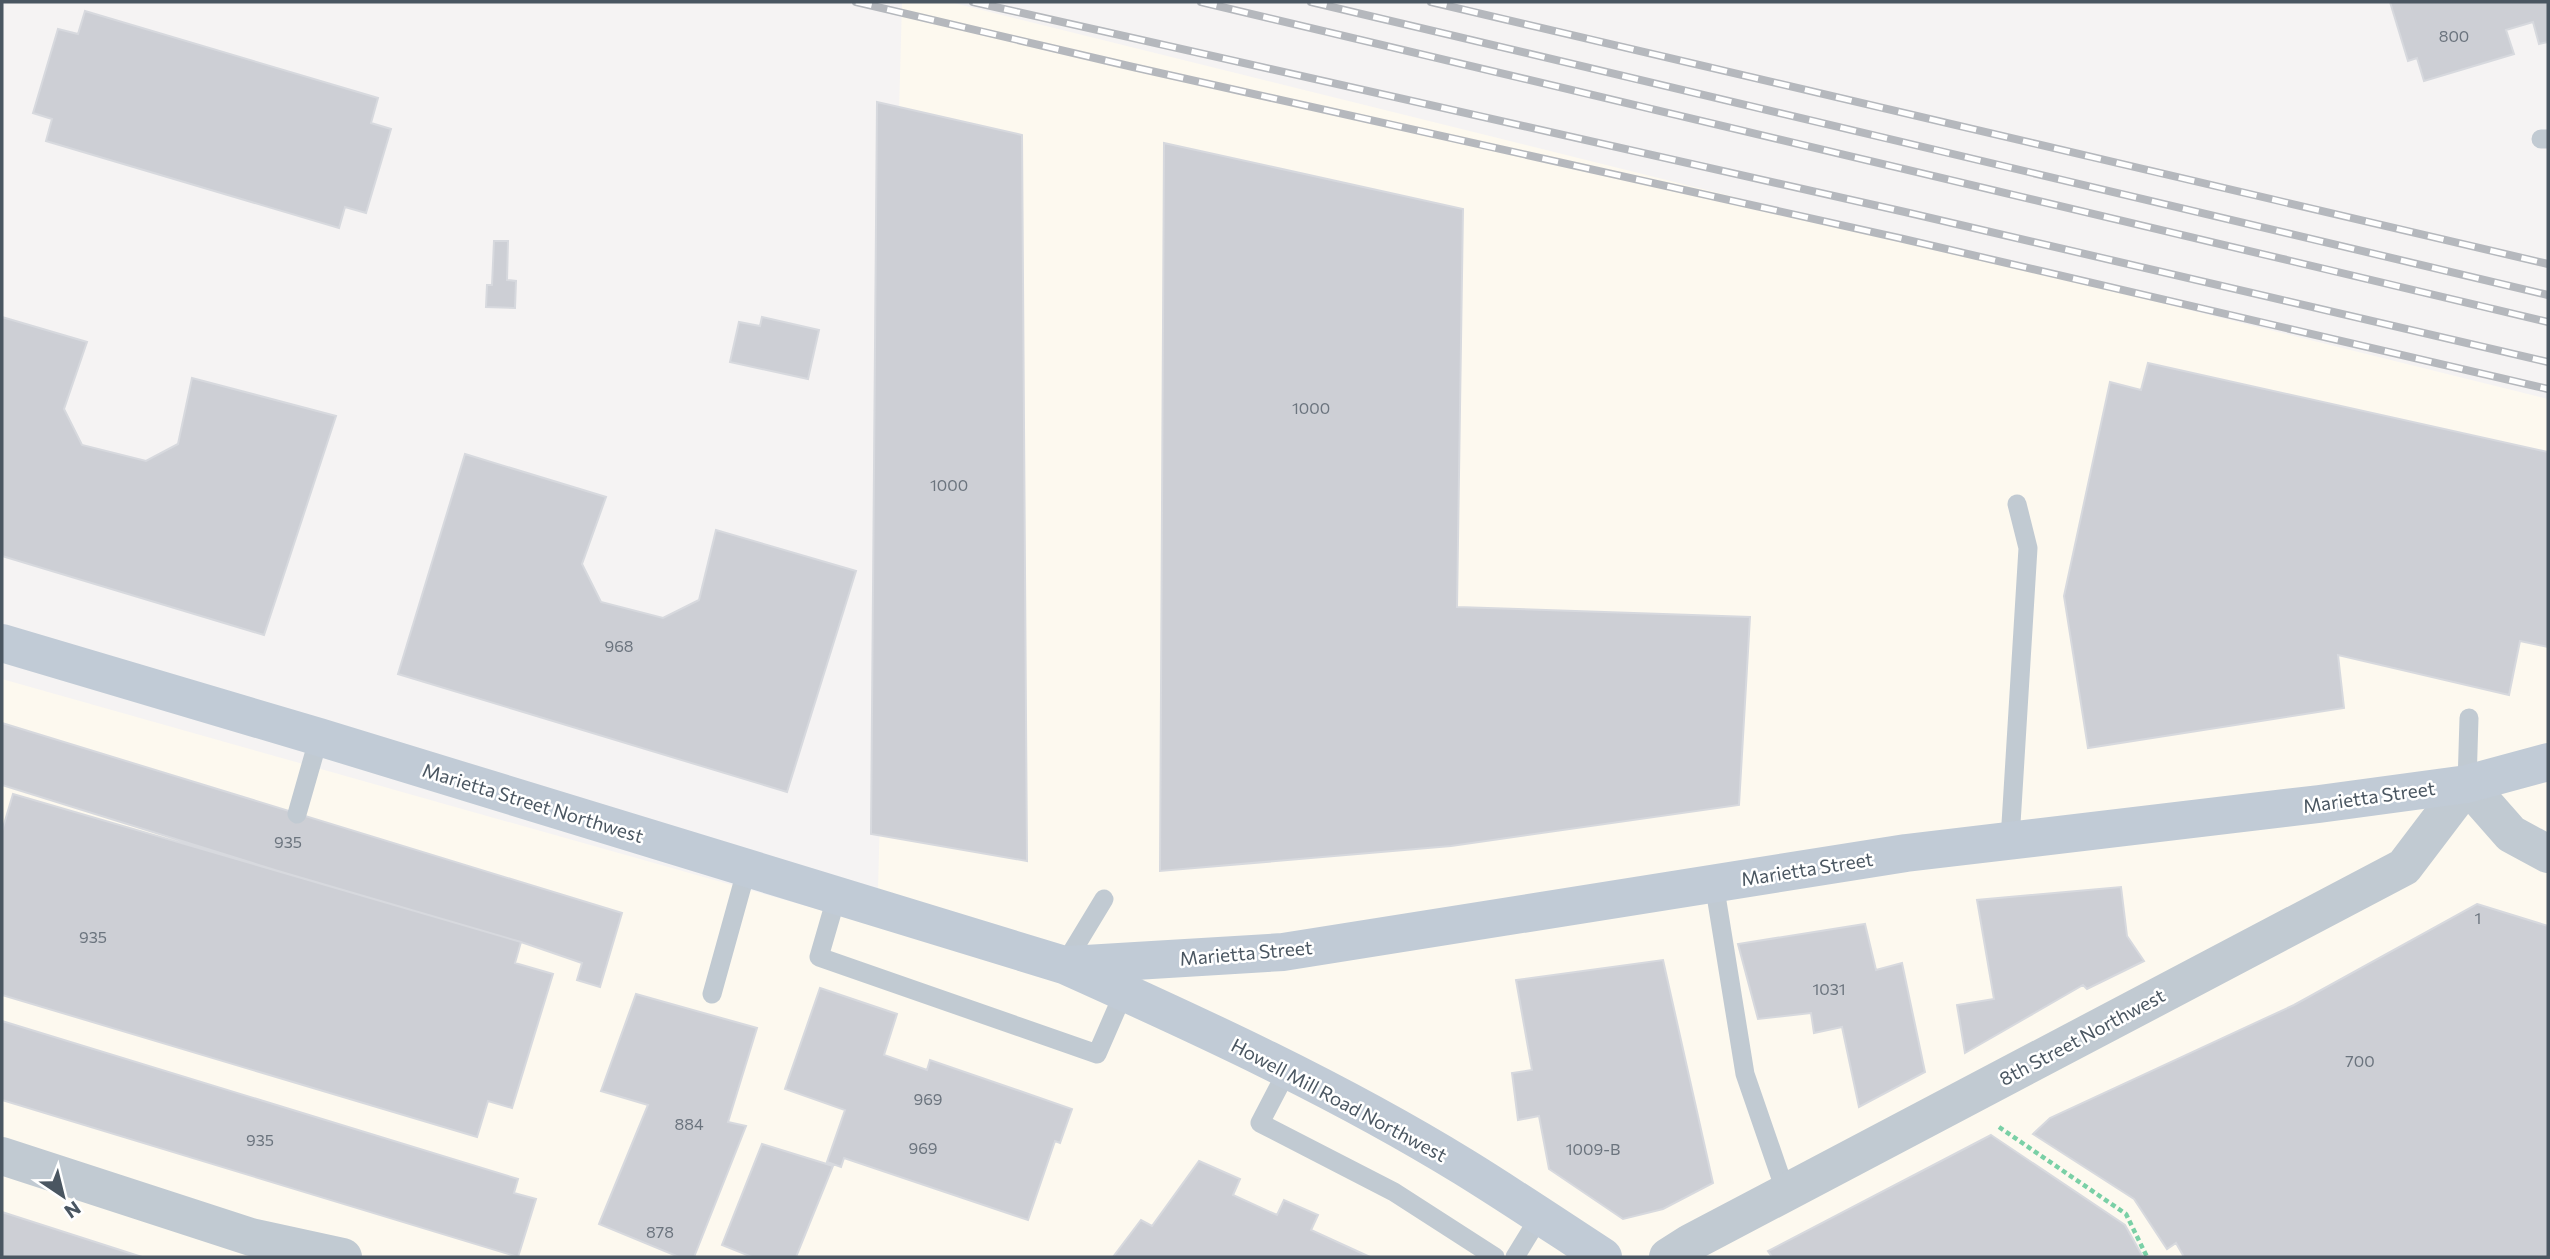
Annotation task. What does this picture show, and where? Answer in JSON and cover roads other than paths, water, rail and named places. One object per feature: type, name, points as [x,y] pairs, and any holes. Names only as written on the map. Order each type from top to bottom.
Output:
[{"type":"main road","name":"Marietta Street Northwest","points":[[2,643],[320,737],[1064,965]]},
{"type":"main road","name":"Marietta Street","points":[[1064,965],[1283,952],[1906,853],[2319,804],[2467,783],[2548,762]]},
{"type":"main road","name":"Howell Mill Road Northwest","points":[[1064,965],[1342,1098],[1463,1166],[1603,1257]]},
{"type":"street","points":[[2467,783],[2511,834],[2548,855]]},
{"type":"street","name":"8th Street Northwest","points":[[1668,1257],[2404,867],[2467,783]]},
{"type":"street","points":[[2,1156],[251,1237],[343,1257]]},
{"type":"lane","points":[[2010,840],[2028,548],[2017,504]]},
{"type":"lane","points":[[2467,783],[2469,718]]},
{"type":"lane","points":[[297,814],[320,737]]},
{"type":"lane","points":[[712,994],[747,868]]},
{"type":"lane","points":[[1714,883],[1745,1074],[1786,1193]]},
{"type":"lane","points":[[838,895],[819,957],[1097,1054],[1124,992]]},
{"type":"lane","points":[[1064,965],[1104,899]]},
{"type":"lane","points":[[1287,1071],[1260,1123],[1394,1192],[1495,1257]]},
{"type":"lane","points":[[1515,1257],[1540,1216]]},
{"type":"railway","points":[[856,2],[1133,67],[1899,238],[2548,389]]},
{"type":"railway","points":[[973,2],[1905,212],[2548,362]]},
{"type":"railway","points":[[1201,2],[2548,322]]},
{"type":"railway","points":[[1311,2],[2548,295]]},
{"type":"railway","points":[[1431,2],[2548,264]]}]
